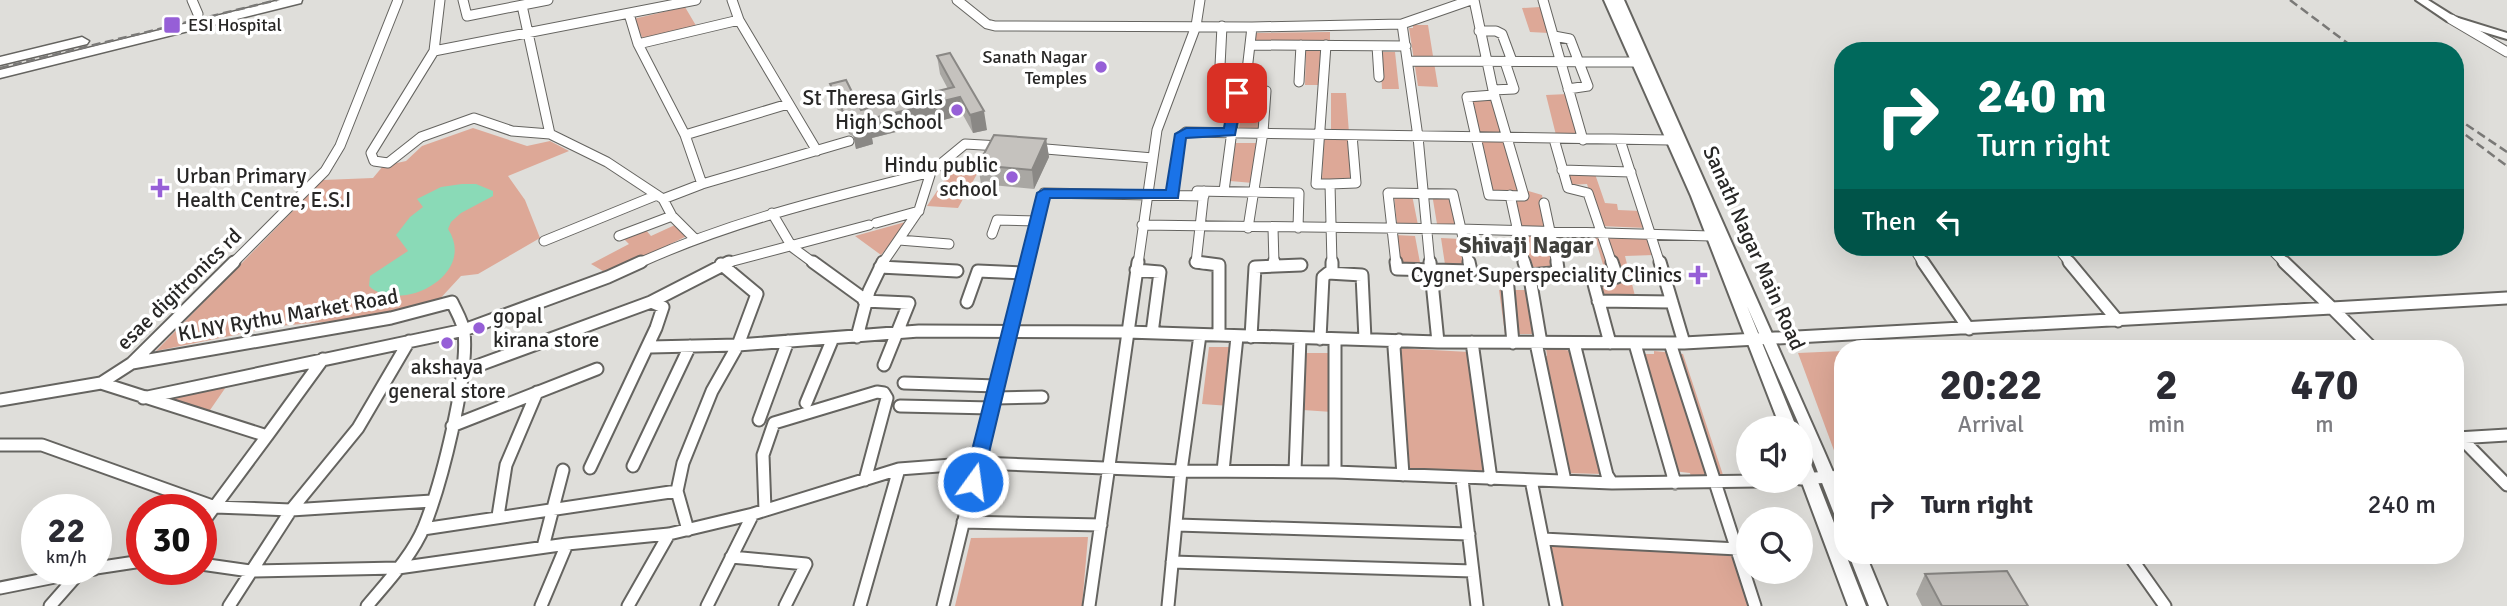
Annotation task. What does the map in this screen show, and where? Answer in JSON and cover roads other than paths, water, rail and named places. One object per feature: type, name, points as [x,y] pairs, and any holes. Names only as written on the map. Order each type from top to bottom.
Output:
[{"type":"highway","points":[[0,61],[253,0]]},
{"type":"highway","points":[[0,74],[296,0]]},
{"type":"street","points":[[192,0],[198,14]]},
{"type":"street","name":"esae digitronics rd","points":[[102,383],[132,363],[325,171],[340,146],[398,0]]},
{"type":"street","points":[[548,0],[467,16],[464,0],[440,3],[434,51],[371,153],[373,161],[388,163],[421,137],[474,118],[512,131],[550,134],[607,162],[660,197],[673,216],[694,238]]},
{"type":"street","points":[[434,51],[696,0]]},
{"type":"street","points":[[732,0],[739,20],[817,151]]},
{"type":"street","points":[[957,0],[987,24],[995,26],[1252,27],[1402,24],[1472,0],[1479,31],[1486,62],[1493,92],[1524,195],[1489,195],[1467,97],[1493,92],[1514,89],[1502,34],[1496,31],[1479,31]]},
{"type":"street","points":[[1089,606],[1157,130],[1196,26],[1200,0]]},
{"type":"street","points":[[1543,0],[1583,140]]},
{"type":"street","name":"Sanath Nagar Main Road","points":[[1609,0],[1697,196],[1783,416]]},
{"type":"street","name":"Sanath Nagar Main Road","points":[[1619,0],[1771,339],[1834,493]]},
{"type":"street","points":[[2421,0],[2507,52]]},
{"type":"street","points":[[523,10],[550,134]]},
{"type":"street","points":[[629,14],[638,44],[685,135],[702,184]]},
{"type":"street","points":[[2451,19],[2507,36]]},
{"type":"street","points":[[638,44],[739,20]]},
{"type":"street","points":[[1402,24],[1418,137],[1438,342]]},
{"type":"street","points":[[1220,66],[1222,26]]},
{"type":"street","points":[[1340,26],[1341,45]]},
{"type":"street","points":[[1245,88],[1252,27]]},
{"type":"street","points":[[1554,36],[1569,38],[1588,86],[1569,89]]},
{"type":"street","points":[[1252,45],[1406,46]]},
{"type":"street","points":[[1299,82],[1301,45]]},
{"type":"street","points":[[1326,45],[1316,184],[1356,183],[1352,135]]},
{"type":"street","points":[[1377,46],[1379,77]]},
{"type":"street","points":[[1409,61],[1635,62]]},
{"type":"street","points":[[1224,191],[1237,93],[1245,88],[1266,91],[1263,132],[1248,228]]},
{"type":"street","points":[[685,135],[788,104]]},
{"type":"street","points":[[1173,192],[1182,134],[1263,132],[1508,139],[1670,140]]},
{"type":"street","points":[[1554,139],[1569,188],[1588,193],[1617,277],[1594,281],[1610,343]]},
{"type":"street","points":[[1620,140],[1684,343]]},
{"type":"street","points":[[544,241],[660,197],[849,142]]},
{"type":"street","points":[[143,398],[464,330],[608,277],[694,238],[772,213],[931,172],[966,144],[1015,147]]},
{"type":"street","points":[[1029,148],[1153,158]]},
{"type":"street","points":[[1562,170],[1631,172]]},
{"type":"street","points":[[857,337],[864,300],[880,267],[919,211],[930,190],[931,172]]},
{"type":"street","points":[[1330,184],[1332,273]]},
{"type":"street","points":[[943,606],[1044,193],[1299,193],[1298,228]]},
{"type":"street","points":[[1204,193],[1196,264],[1219,265],[1219,335]]},
{"type":"street","points":[[1388,193],[1423,193],[1453,194],[1459,229],[1471,271],[1397,270],[1388,193]]},
{"type":"street","points":[[1510,195],[1531,284],[1538,343],[1565,481]]},
{"type":"street","points":[[1513,342],[1507,276],[1556,272],[1558,269],[1544,204]]},
{"type":"street","points":[[463,371],[651,302],[721,264],[919,211]]},
{"type":"street","points":[[772,213],[792,247],[864,300],[909,302],[884,365]]},
{"type":"street","points":[[619,236],[673,216]]},
{"type":"street","points":[[992,234],[997,220],[1037,221]]},
{"type":"street","points":[[1142,225],[1517,230],[1711,236]]},
{"type":"street","points":[[1273,228],[1274,264]]},
{"type":"street","points":[[899,240],[949,244]]},
{"type":"street","points":[[1919,256],[1969,329]]},
{"type":"street","points":[[2064,256],[2118,321]]},
{"type":"street","points":[[2278,256],[2364,340]]},
{"type":"street","points":[[688,530],[677,491],[683,463],[712,391],[738,345],[757,294],[721,264]]},
{"type":"street","points":[[1251,337],[1255,267],[1274,264],[1301,265]]},
{"type":"street","points":[[880,267],[957,271]]},
{"type":"street","points":[[1136,270],[1158,270],[1160,274],[1152,333]]},
{"type":"street","points":[[967,302],[978,271],[1023,272]]},
{"type":"street","points":[[1320,339],[1323,277],[1324,274],[1332,273],[1362,275],[1365,339]]},
{"type":"street","points":[[650,347],[738,345],[898,333],[1011,331],[1438,342],[1684,343],[2507,298]]},
{"type":"street","points":[[1598,301],[1672,302]]},
{"type":"street","name":"KLNY Rythu Market Road","points":[[132,363],[391,318],[450,302],[464,330]]},
{"type":"street","points":[[590,468],[621,400],[650,347],[663,307],[651,302]]},
{"type":"street","points":[[367,606],[398,568],[423,529],[452,426],[463,371],[464,330]]},
{"type":"street","points":[[1168,606],[1181,471],[1200,335]]},
{"type":"street","points":[[1223,471],[1237,337]]},
{"type":"street","points":[[806,403],[833,338]]},
{"type":"street","points":[[1295,471],[1300,338]]},
{"type":"street","points":[[1335,339],[1335,472]]},
{"type":"street","points":[[229,606],[291,510],[358,428],[409,341]]},
{"type":"street","points":[[759,420],[788,341]]},
{"type":"street","points":[[1399,341],[1394,347],[1403,475]]},
{"type":"street","points":[[1472,342],[1491,479]]},
{"type":"street","points":[[1574,343],[1607,475],[1612,482]]},
{"type":"street","points":[[1670,343],[1736,543]]},
{"type":"street","points":[[1635,344],[1675,483]]},
{"type":"street","points":[[633,466],[690,346]]},
{"type":"street","points":[[217,504],[323,359]]},
{"type":"street","points":[[452,426],[597,369]]},
{"type":"street","points":[[0,400],[102,383],[267,436]]},
{"type":"street","points":[[904,383],[994,398]]},
{"type":"street","points":[[498,516],[506,465],[537,392]]},
{"type":"street","points":[[707,606],[759,512],[761,466],[768,434],[774,423],[877,392],[884,393],[887,398],[864,480]]},
{"type":"street","points":[[900,407],[994,398],[1042,397]]},
{"type":"street","points":[[2464,436],[2507,435]]},
{"type":"street","points":[[2464,443],[2507,485]]},
{"type":"street","points":[[0,445],[42,444],[179,494]]},
{"type":"street","points":[[217,566],[250,571],[398,568],[543,547],[669,534],[759,512],[899,469],[978,463],[1181,471],[1335,472],[1531,481],[1736,482]]},
{"type":"street","points":[[860,606],[899,469]]},
{"type":"street","points":[[543,547],[563,470]]},
{"type":"street","points":[[1813,478],[1834,477]]},
{"type":"street","points":[[1462,479],[1477,606]]},
{"type":"street","points":[[1531,481],[1556,606]]},
{"type":"street","points":[[423,529],[677,491]]},
{"type":"street","points":[[1811,493],[1834,550]]},
{"type":"street","points":[[217,507],[291,510],[432,502]]},
{"type":"street","points":[[963,522],[1101,525]]},
{"type":"street","points":[[1177,525],[1469,534]]},
{"type":"street","points":[[628,606],[669,534]]},
{"type":"street","points":[[1543,539],[1736,549]]},
{"type":"street","points":[[541,606],[567,544]]},
{"type":"street","points":[[732,557],[806,564],[785,606]]},
{"type":"street","points":[[1172,562],[1473,572]]},
{"type":"street","points":[[1840,564],[1857,606]]},
{"type":"street","points":[[1862,564],[1878,606]]},
{"type":"street","points":[[2135,564],[2165,606]]},
{"type":"street","points":[[0,588],[21,584]]},
{"type":"street","points":[[1748,584],[1755,606]]},
{"type":"street","points":[[50,606],[68,585]]},
{"type":"railway","points":[[0,68],[277,0]]},
{"type":"railway","points":[[2290,0],[2346,42]]},
{"type":"railway","points":[[2464,123],[2507,152]]},
{"type":"railway","points":[[2464,134],[2507,166]]},
{"type":"place","name":"ESI Hospital","points":[[172,25]]},
{"type":"place","name":"Sanath Nagar Temples","points":[[1101,67]]},
{"type":"place","name":"St Theresa Girls High School","points":[[957,110]]},
{"type":"place","name":"Hindu public school","points":[[1012,177]]},
{"type":"place","name":"Urban Primary Health Centre, E.S.I","points":[[160,188]]},
{"type":"place","name":"Cygnet Superspeciality Clinics","points":[[1698,275]]},
{"type":"place","name":"gopal kirana store","points":[[479,328]]},
{"type":"place","name":"akshaya general store","points":[[447,343]]},
{"type":"district","name":"Shivaji Nagar","points":[[1526,245]]}]
